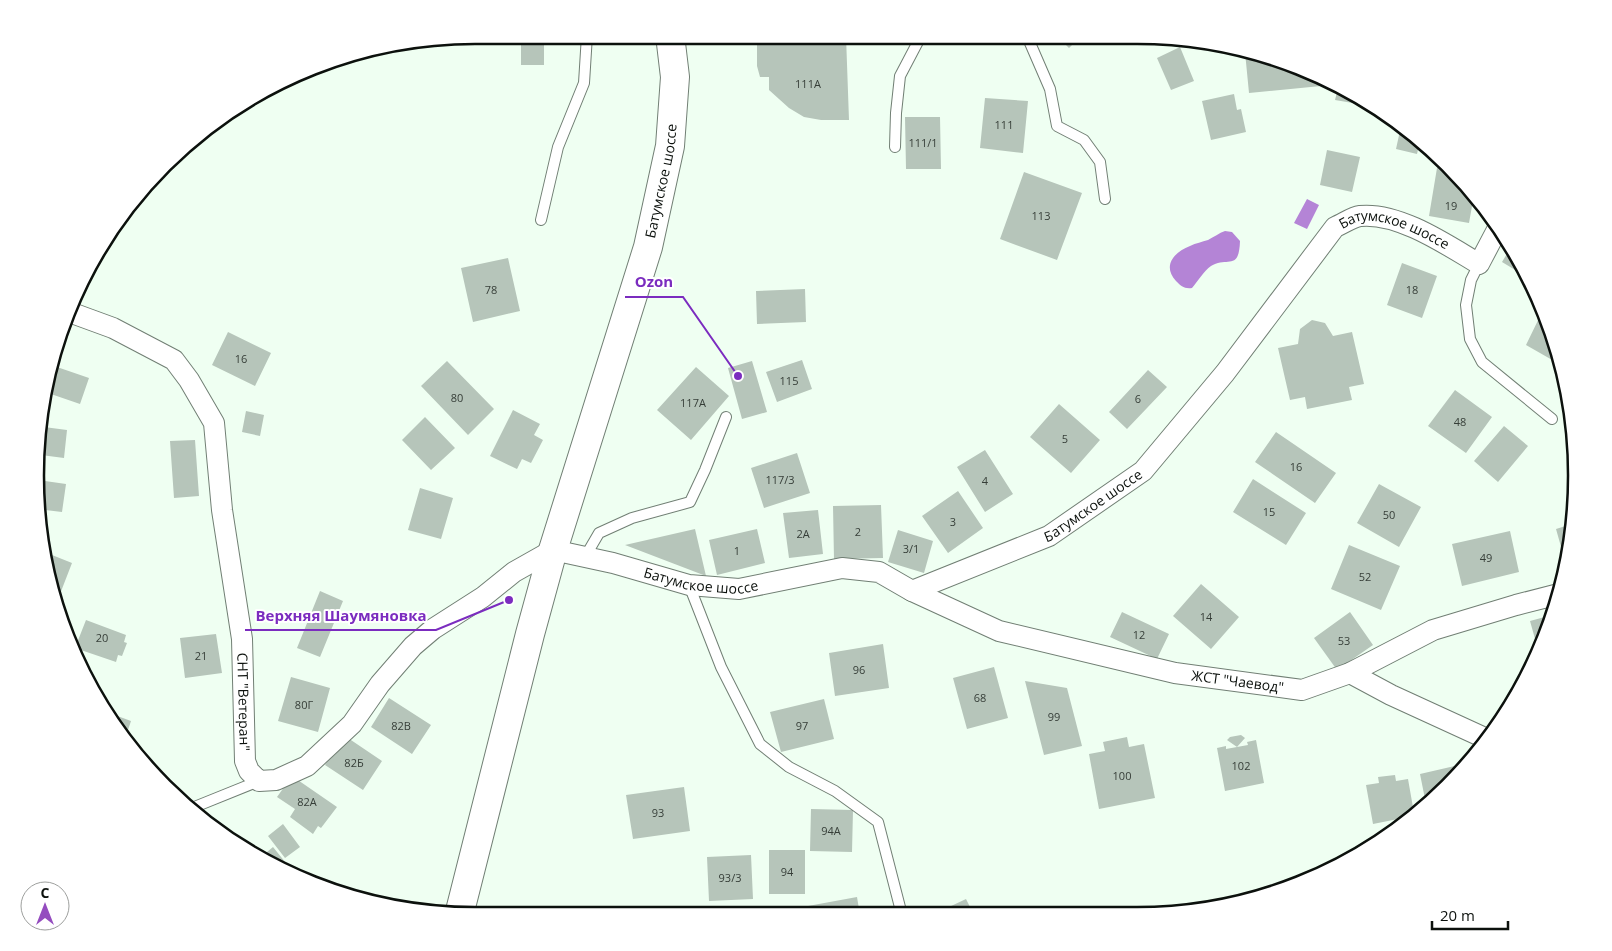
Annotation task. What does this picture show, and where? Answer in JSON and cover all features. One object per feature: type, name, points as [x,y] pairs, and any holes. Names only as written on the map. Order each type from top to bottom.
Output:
[{"type":"highway","name":"Батумское шоссе","points":[[461,906],[553,550],[650,238],[670,146],[675,77],[671,44]]},
{"type":"street","name":"Батумское шоссе","points":[[553,550],[613,563],[689,585],[739,588],[842,568],[880,572],[912,591],[1049,536],[1143,470],[1225,372],[1335,227],[1359,216],[1384,217],[1427,233],[1479,264]]},
{"type":"street","points":[[1479,264],[1494,235]]},
{"type":"street","name":"СНТ \"Ветеран\"","points":[[75,314],[113,328],[174,360],[189,380],[214,423],[222,510],[242,640],[245,761],[249,771],[259,781]]},
{"type":"street","points":[[259,781],[276,780],[307,766],[352,724],[380,684],[413,646],[433,629],[483,597],[514,572],[553,550]]},
{"type":"street","name":"ЖСТ \"Чаевод\"","points":[[912,591],[999,631],[1175,673],[1302,690],[1350,673],[1432,630],[1551,596]]},
{"type":"street","points":[[1350,673],[1391,696],[1480,737]]},
{"type":"lane","points":[[541,220],[558,147],[584,83],[586,44]]},
{"type":"lane","points":[[894,147],[900,76],[917,44]]},
{"type":"lane","points":[[1030,44],[1050,89],[1057,126],[1084,140],[1100,162],[1105,198]]},
{"type":"lane","points":[[1479,264],[1471,280],[1466,305],[1470,339],[1482,362],[1552,419]]},
{"type":"lane","points":[[585,557],[599,533],[632,518],[690,502],[726,418]]},
{"type":"lane","points":[[689,585],[721,667],[760,744],[789,767],[835,791],[878,822],[900,907]]},
{"type":"lane","points":[[198,806],[259,781]]},
{"type":"shaded area","points":[[1307,199],[1319,205],[1307,229],[1294,223]]},
{"type":"shaded area","points":[[1225,231],[1232,232],[1240,241],[1239,251],[1235,260],[1211,266],[1192,288],[1185,288],[1179,284],[1170,270],[1170,265],[1175,256],[1194,244],[1208,240]]},
{"type":"building","points":[[521,44],[544,44],[544,65],[521,65]]},
{"type":"building","points":[[757,44],[846,44],[849,120],[821,120],[804,117],[789,108],[769,90],[769,77],[760,77],[757,66]]},
{"type":"building","points":[[1065,44],[1073,44],[1069,48]]},
{"type":"building","points":[[1180,47],[1194,81],[1171,90],[1157,58]]},
{"type":"building","points":[[1246,57],[1302,77],[1321,86],[1249,93]]},
{"type":"building","points":[[1337,93],[1354,103],[1335,100]]},
{"type":"building","points":[[1234,94],[1237,110],[1241,109],[1246,132],[1211,140],[1202,101]]},
{"type":"building","points":[[985,98],[1028,101],[1023,153],[980,148]]},
{"type":"building","points":[[905,117],[940,117],[941,169],[906,169]]},
{"type":"building","points":[[1399,133],[1418,149],[1417,154],[1396,149]]},
{"type":"building","points":[[1327,150],[1360,157],[1352,192],[1320,185]]},
{"type":"building","points":[[1437,168],[1440,169],[1472,205],[1469,223],[1429,216]]},
{"type":"building","points":[[1024,172],[1082,193],[1057,260],[1000,239]]},
{"type":"building","points":[[1507,254],[1516,270],[1502,262]]},
{"type":"building","points":[[508,258],[520,311],[473,322],[461,268]]},
{"type":"building","points":[[1402,263],[1437,276],[1422,318],[1387,305]]},
{"type":"building","points":[[805,289],[806,322],[757,324],[756,291]]},
{"type":"building","points":[[1538,319],[1553,360],[1526,345]]},
{"type":"building","points":[[1312,320],[1325,323],[1333,336],[1352,332],[1364,384],[1349,387],[1352,400],[1307,409],[1305,397],[1290,400],[1278,348],[1298,344],[1300,329]]},
{"type":"building","points":[[228,332],[271,353],[255,386],[212,365]]},
{"type":"building","points":[[802,360],[812,389],[777,402],[766,372]]},
{"type":"building","points":[[447,361],[494,409],[468,435],[421,386]]},
{"type":"building","points":[[752,361],[767,412],[742,419],[728,368]]},
{"type":"building","points":[[57,367],[89,378],[80,404],[51,394]]},
{"type":"building","points":[[696,367],[729,396],[691,440],[657,410]]},
{"type":"building","points":[[1148,370],[1167,387],[1127,429],[1109,412]]},
{"type":"building","points":[[1455,390],[1492,417],[1466,453],[1428,426]]},
{"type":"building","points":[[1059,404],[1100,440],[1071,473],[1030,437]]},
{"type":"building","points":[[513,410],[540,424],[534,435],[543,440],[531,463],[522,459],[517,469],[490,456]]},
{"type":"building","points":[[246,411],[264,415],[260,436],[242,432]]},
{"type":"building","points":[[425,417],[455,448],[431,470],[402,440]]},
{"type":"building","points":[[1504,426],[1528,446],[1498,482],[1474,461]]},
{"type":"building","points":[[46,427],[67,430],[64,458],[45,455]]},
{"type":"building","points":[[1276,432],[1336,473],[1315,503],[1255,462]]},
{"type":"building","points":[[195,440],[199,496],[174,498],[170,441]]},
{"type":"building","points":[[985,450],[1013,494],[985,512],[957,467]]},
{"type":"building","points":[[797,453],[810,493],[764,508],[751,468]]},
{"type":"building","points":[[1253,479],[1306,513],[1286,545],[1233,512]]},
{"type":"building","points":[[44,481],[66,484],[62,512],[45,510]]},
{"type":"building","points":[[1379,484],[1421,507],[1399,547],[1357,523]]},
{"type":"building","points":[[420,488],[453,498],[441,539],[408,530]]},
{"type":"building","points":[[958,491],[983,528],[948,553],[922,516]]},
{"type":"building","points":[[881,505],[883,558],[834,559],[833,506]]},
{"type":"building","points":[[818,510],[823,554],[789,558],[783,513]]},
{"type":"building","points":[[1565,526],[1562,550],[1556,529]]},
{"type":"building","points":[[695,529],[706,576],[625,545]]},
{"type":"building","points":[[757,529],[765,563],[717,575],[709,540]]},
{"type":"building","points":[[898,530],[933,541],[924,573],[888,562]]},
{"type":"building","points":[[1510,531],[1519,572],[1462,586],[1452,544]]},
{"type":"building","points":[[1349,545],[1400,566],[1381,610],[1331,589]]},
{"type":"building","points":[[51,555],[72,563],[60,594]]},
{"type":"building","points":[[1201,584],[1239,617],[1211,649],[1173,616]]},
{"type":"building","points":[[320,591],[343,601],[320,657],[297,648]]},
{"type":"building","points":[[1122,612],[1169,634],[1157,659],[1110,637]]},
{"type":"building","points":[[1350,612],[1373,645],[1337,670],[1314,638]]},
{"type":"building","points":[[1544,617],[1535,640],[1530,621]]},
{"type":"building","points":[[86,620],[126,635],[124,642],[127,643],[122,656],[118,655],[116,662],[81,650],[77,642]]},
{"type":"building","points":[[216,634],[222,673],[185,678],[180,638]]},
{"type":"building","points":[[883,644],[889,688],[835,696],[829,653]]},
{"type":"building","points":[[994,667],[1008,718],[967,729],[953,678]]},
{"type":"building","points":[[291,677],[330,688],[318,732],[278,721]]},
{"type":"building","points":[[1025,681],[1067,688],[1082,746],[1044,755]]},
{"type":"building","points":[[389,698],[431,725],[412,754],[371,727]]},
{"type":"building","points":[[824,699],[834,739],[781,752],[770,712]]},
{"type":"building","points":[[118,716],[131,721],[128,731]]},
{"type":"building","points":[[1241,735],[1245,738],[1237,747],[1227,740],[1230,737]]},
{"type":"building","points":[[345,736],[382,761],[363,790],[325,765]]},
{"type":"building","points":[[1127,737],[1129,747],[1144,744],[1155,798],[1099,809],[1089,754],[1105,751],[1103,742]]},
{"type":"building","points":[[1256,740],[1264,783],[1225,791],[1217,748],[1226,746],[1226,749],[1248,745],[1247,742]]},
{"type":"building","points":[[1456,766],[1425,797],[1420,774]]},
{"type":"building","points":[[1395,775],[1396,781],[1408,779],[1413,807],[1397,819],[1373,824],[1366,785],[1379,783],[1378,777]]},
{"type":"building","points":[[292,776],[337,807],[321,828],[318,826],[313,834],[290,817],[295,809],[277,797]]},
{"type":"building","points":[[684,787],[690,831],[633,839],[626,795]]},
{"type":"building","points":[[811,809],[853,810],[852,852],[810,851]]},
{"type":"building","points":[[283,824],[300,847],[285,858],[268,836]]},
{"type":"building","points":[[273,847],[286,864],[285,863],[266,853]]},
{"type":"building","points":[[769,850],[805,850],[805,894],[769,894]]},
{"type":"building","points":[[751,855],[753,899],[709,901],[707,857]]},
{"type":"building","points":[[857,897],[859,907],[808,907]]},
{"type":"building","points":[[966,899],[970,907],[949,907]]},
{"type":"place","name":"Ozon","points":[[738,376]]},
{"type":"place","name":"Верхняя Шаумяновка","points":[[509,600]]}]
